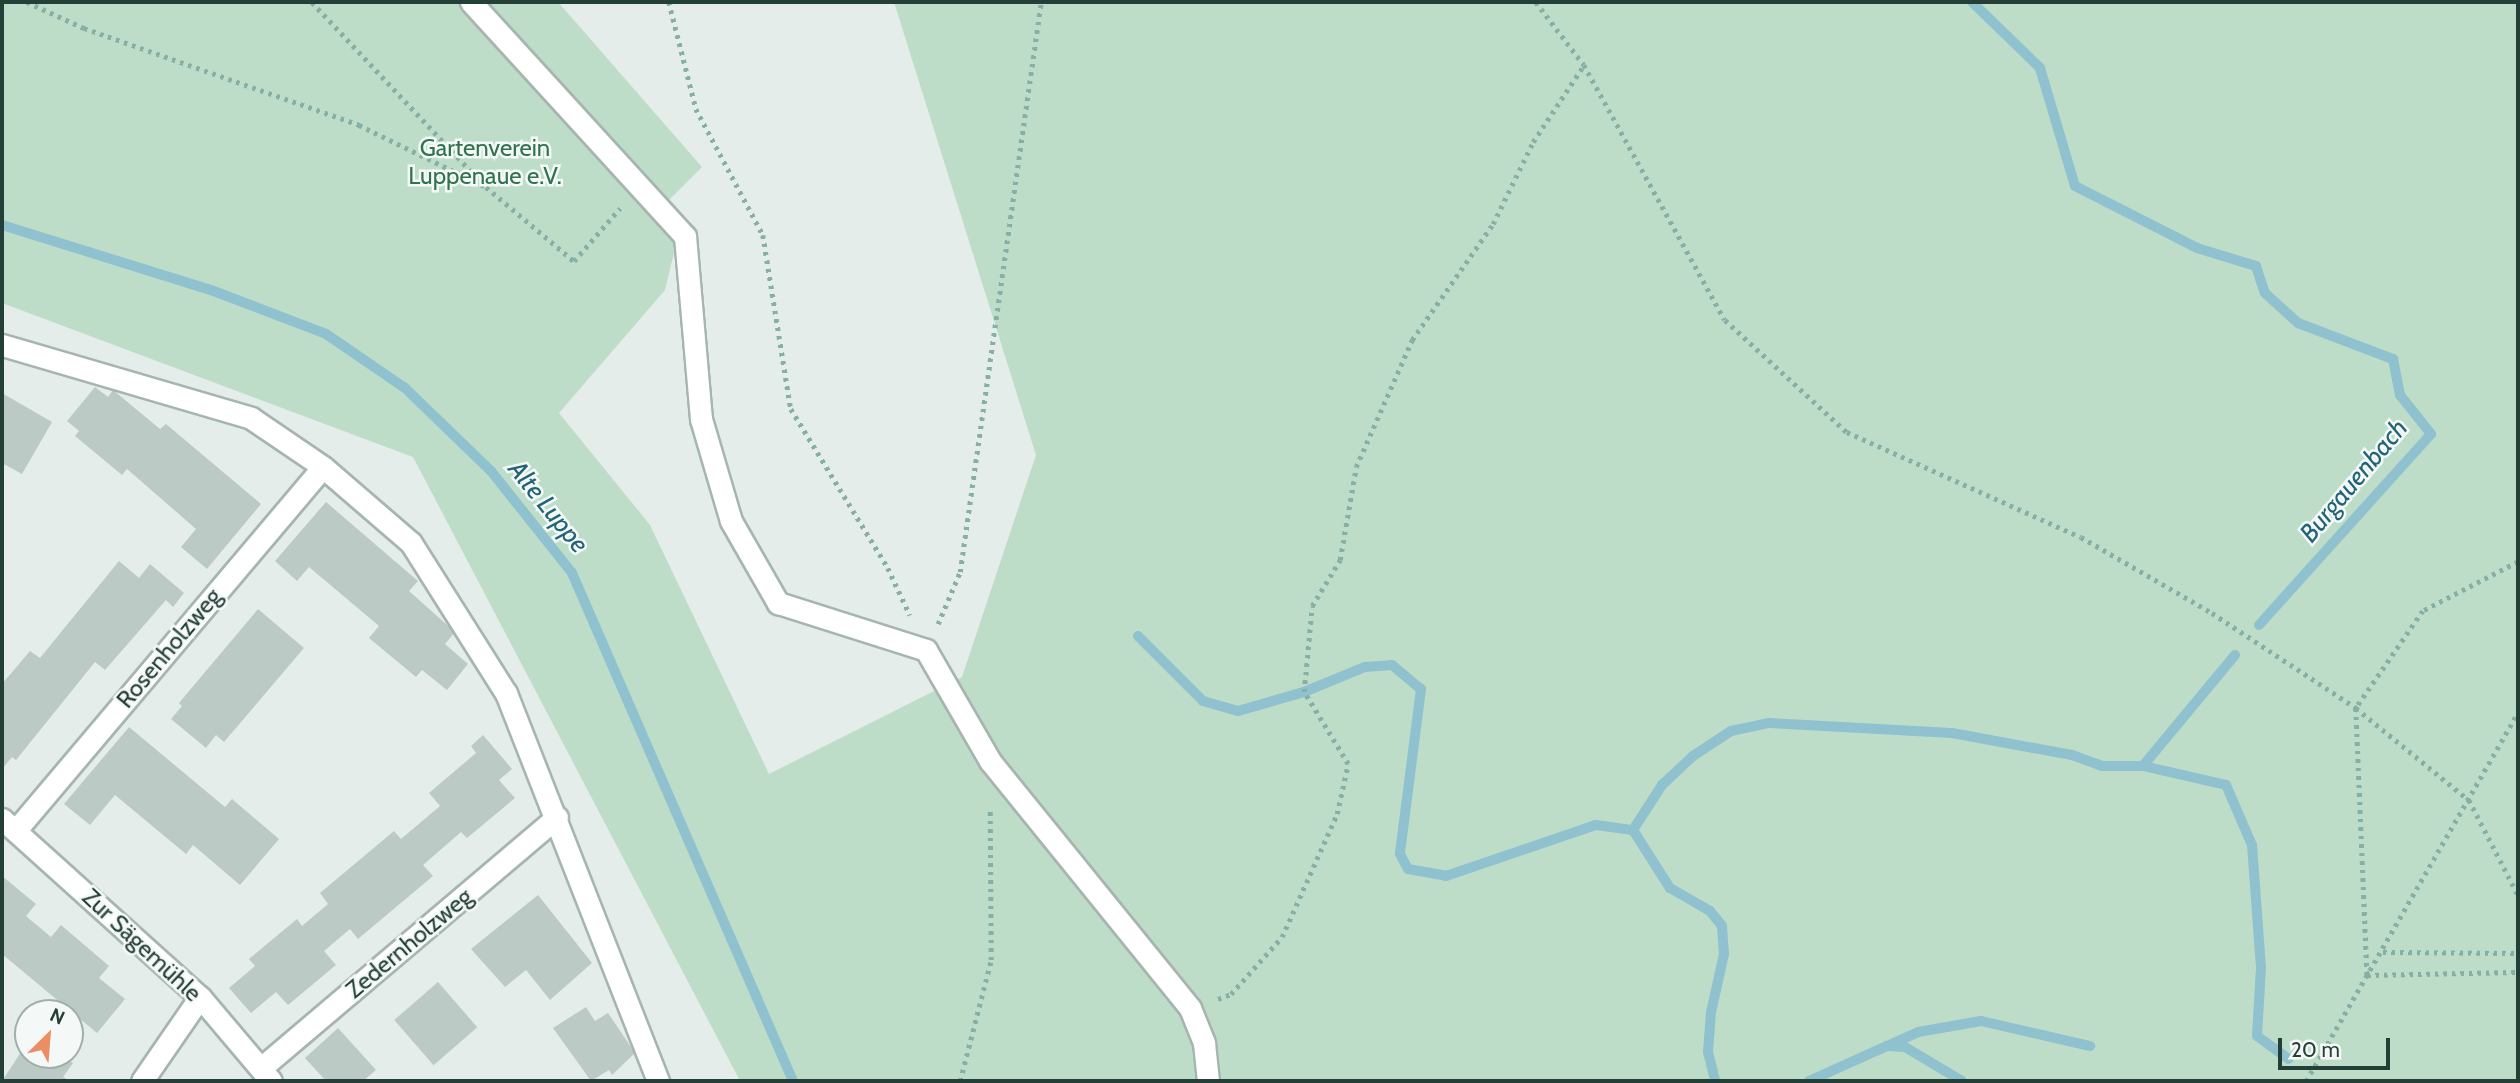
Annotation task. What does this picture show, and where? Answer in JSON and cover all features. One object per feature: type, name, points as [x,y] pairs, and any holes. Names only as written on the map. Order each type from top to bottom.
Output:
[{"type":"street","points":[[471,2],[641,184],[685,236],[701,419],[731,521],[778,603],[926,650],[990,761],[1190,1008],[1204,1043],[1208,1081]]},
{"type":"street","points":[[2,345],[251,418],[323,467],[411,544],[506,692],[558,817],[658,1081]]},
{"type":"street","name":"Rosenholzweg","points":[[9,825],[323,467]]},
{"type":"street","name":"Zedernholzweg","points":[[266,1075],[558,817]]},
{"type":"street","name":"Zur Sägemühle","points":[[9,825],[200,997],[266,1075]]},
{"type":"street","points":[[142,1081],[200,997]]},
{"type":"path","points":[[27,2],[84,28],[359,125],[486,187]]},
{"type":"path","points":[[312,2],[486,187],[574,261],[641,184]]},
{"type":"path","points":[[669,2],[696,109],[763,235],[791,409],[888,568],[926,650]]},
{"type":"path","points":[[926,650],[960,572],[1041,2]]},
{"type":"path","points":[[1536,2],[1584,65],[1725,320],[1847,432],[2081,537],[2212,613],[2356,708],[2469,800],[2518,894]]},
{"type":"path","points":[[1190,1008],[1231,994],[1282,937],[1337,814],[1348,764],[1304,692],[1312,606],[1340,560],[1356,467],[1412,340],[1493,224],[1532,142],[1584,65]]},
{"type":"path","points":[[2367,975],[2356,708],[2423,611],[2518,562]]},
{"type":"path","points":[[2306,1081],[2518,712]]},
{"type":"path","points":[[960,1081],[991,960],[990,761]]},
{"type":"path","points":[[2382,952],[2518,953]]},
{"type":"path","points":[[2367,975],[2518,972]]},
{"type":"green space","name":"Gartenverein Luppenaue e.V.","points":[[2,2],[558,2],[702,167],[662,207],[677,240],[665,290],[559,413],[650,525],[769,774],[962,677],[1036,455],[894,2],[2518,2],[2518,1081],[740,1081],[413,457],[2,303]]},
{"type":"building","points":[[95,387],[108,397],[113,390],[160,429],[166,424],[261,504],[207,569],[181,547],[196,529],[127,469],[122,475],[75,436],[79,431],[67,421]]},
{"type":"building","points":[[2,393],[52,422],[22,474],[2,463]]},
{"type":"building","points":[[326,502],[418,581],[409,591],[455,632],[445,644],[468,664],[447,690],[422,670],[416,677],[369,638],[379,626],[309,567],[297,581],[275,561]]},
{"type":"building","points":[[119,561],[139,578],[150,564],[184,593],[173,607],[166,600],[105,670],[95,662],[16,760],[12,757],[2,769],[2,684],[30,651],[40,658]]},
{"type":"building","points":[[258,609],[304,648],[224,742],[216,735],[206,748],[171,719],[182,706],[179,703]]},
{"type":"building","points":[[129,727],[225,807],[232,799],[279,839],[240,885],[193,845],[186,854],[115,795],[90,825],[64,804]]},
{"type":"building","points":[[483,735],[512,769],[499,780],[515,798],[467,838],[461,832],[423,865],[433,876],[358,939],[350,929],[324,951],[336,965],[288,1005],[276,992],[251,1013],[229,988],[255,966],[249,959],[297,919],[302,926],[328,904],[320,893],[394,831],[401,839],[440,806],[429,793],[476,753],[471,746]]},
{"type":"building","points":[[2,876],[36,904],[26,916],[51,937],[61,925],[109,966],[99,978],[125,999],[97,1033],[84,1022],[84,999],[56,999],[2,954]]},
{"type":"building","points":[[538,895],[592,963],[550,1000],[526,970],[505,987],[471,949]]},
{"type":"building","points":[[438,982],[477,1027],[434,1065],[394,1020]]},
{"type":"building","points":[[586,1007],[595,1021],[608,1013],[635,1053],[612,1075],[609,1070],[591,1081],[553,1028]]},
{"type":"building","points":[[338,1028],[376,1070],[363,1081],[326,1081],[305,1058]]},
{"type":"building","points":[[14,1063],[14,1069],[69,1069],[63,1077],[70,1081],[2,1081]]},
{"type":"waterway","name":"Burgauenbach","points":[[1972,2],[2040,68],[2075,186],[2197,248],[2256,266],[2265,293],[2298,323],[2393,359],[2400,395],[2431,434],[2259,625]]},
{"type":"waterway","name":"Alte Luppe","points":[[2,225],[211,290],[326,334],[405,388],[491,471],[572,573],[793,1081]]},
{"type":"waterway","points":[[1138,636],[1203,701],[1238,711],[1304,692],[1365,667],[1392,665],[1421,689],[1400,854],[1408,869],[1446,876],[1596,825],[1633,830],[1670,888],[1710,911],[1722,926],[1724,954],[1711,1012],[1708,1052],[1715,1081]]},
{"type":"waterway","name":"Burgauenbach","points":[[2235,655],[2143,766],[2226,785],[2252,845],[2261,967],[2257,1036],[2289,1059]]},
{"type":"waterway","points":[[1633,830],[1662,785],[1693,756],[1731,731],[1769,723],[1952,733],[2072,755],[2102,766],[2143,766]]},
{"type":"waterway","points":[[1887,1046],[1918,1032],[1981,1021],[2090,1046]]},
{"type":"waterway","points":[[1809,1081],[1887,1046],[1905,1047],[1962,1081]]}]
